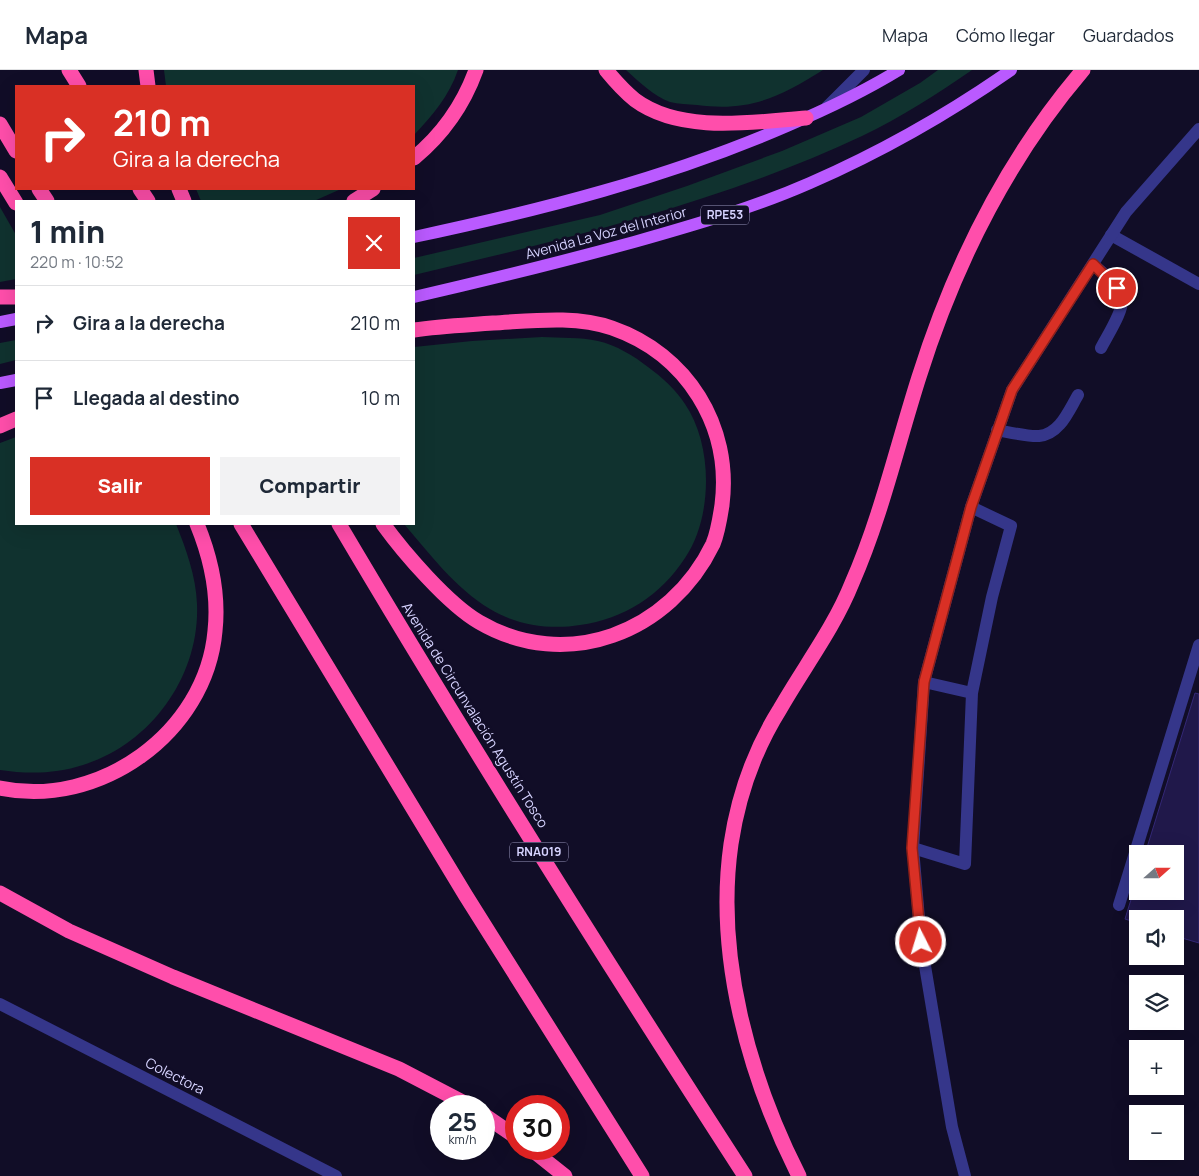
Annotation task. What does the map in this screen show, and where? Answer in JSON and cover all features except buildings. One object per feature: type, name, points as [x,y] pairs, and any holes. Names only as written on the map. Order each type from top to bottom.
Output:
[{"type":"highway","points":[[69,70],[78,85]]},
{"type":"highway","points":[[146,70],[148,85]]},
{"type":"highway","points":[[415,157],[441,133],[455,115],[476,70]]},
{"type":"highway","points":[[606,70],[619,86],[636,100],[652,110],[676,118],[731,124],[806,118]]},
{"type":"highway","points":[[799,1176],[759,1085],[741,1018],[734,980],[728,912],[728,876],[736,814],[745,784],[765,736],[778,711],[821,643],[861,563],[920,375],[958,271],[987,212],[1020,156],[1083,70]]},
{"type":"highway","points":[[0,124],[15,149]]},
{"type":"highway","points":[[0,177],[15,201]]},
{"type":"highway","points":[[356,200],[371,190]]},
{"type":"highway","points":[[0,297],[15,297]]},
{"type":"highway","points":[[384,525],[434,583],[477,621],[498,632],[524,641],[564,645],[610,638],[633,628],[660,610],[690,581],[714,542],[720,518],[724,491],[723,465],[711,419],[701,398],[688,380],[672,363],[652,347],[618,330],[590,323],[538,321],[415,330]]},
{"type":"highway","points":[[0,426],[15,419]]},
{"type":"highway","points":[[0,788],[41,792],[96,781],[120,770],[143,756],[182,715],[198,690],[209,662],[215,632],[217,602],[212,572],[198,525]]},
{"type":"highway","points":[[242,525],[466,896],[642,1176]]},
{"type":"highway","name":"Avenida de Circunvalación Agustín Tosco","points":[[340,525],[496,783],[626,992],[745,1176]]},
{"type":"highway","points":[[0,893],[33,912],[84,937],[173,977],[399,1069],[449,1095]]},
{"type":"highway","points":[[545,1160],[565,1176]]},
{"type":"main road","points":[[415,237],[564,202],[648,178],[737,147],[806,118],[899,70]]},
{"type":"main road","name":"Avenida La Voz del Interior","points":[[415,297],[582,256],[707,221],[760,203],[808,184],[877,152],[949,111],[1011,70]]},
{"type":"main road","points":[[0,322],[15,319]]},
{"type":"main road","points":[[0,384],[15,380]]},
{"type":"street","points":[[825,109],[864,70]]},
{"type":"street","points":[[965,1176],[952,1127],[921,942],[912,848],[924,682],[971,507],[1012,390],[1126,212],[1199,129]]},
{"type":"street","points":[[1111,235],[1199,284]]},
{"type":"street","points":[[1093,264],[1117,288],[1122,298],[1121,309],[1101,348]]},
{"type":"street","points":[[997,430],[1040,436],[1054,431],[1062,422],[1078,395]]},
{"type":"street","points":[[912,848],[965,864],[972,692],[992,597],[1010,526],[971,507]]},
{"type":"street","points":[[1119,905],[1199,645]]},
{"type":"street","points":[[924,682],[972,692]]},
{"type":"street","name":"Colectora","points":[[0,1004],[336,1176]]},
{"type":"green space","points":[[164,70],[458,70],[440,105],[415,134],[415,85],[166,85]]},
{"type":"green space","points":[[626,70],[823,70],[793,88],[764,100],[749,104],[716,107],[670,102],[641,84]]},
{"type":"green space","points":[[938,70],[972,70],[932,97],[862,136],[808,160],[753,181],[698,200],[585,233],[415,275],[415,258],[600,215],[687,186],[782,151],[861,117],[920,83]]},
{"type":"green space","points":[[196,190],[339,190],[316,200],[201,200]]},
{"type":"green space","points":[[0,207],[15,233],[15,279],[0,282]]},
{"type":"green space","points":[[542,337],[584,339],[605,343],[631,355],[653,371],[673,389],[685,404],[701,440],[705,460],[705,502],[701,522],[685,558],[665,583],[640,603],[612,617],[580,625],[545,626],[511,619],[490,609],[465,591],[433,559],[405,525],[415,525],[415,347]]},
{"type":"green space","points":[[15,340],[15,360],[0,364],[0,343]]},
{"type":"green space","points":[[15,437],[15,525],[176,525],[195,583],[197,604],[196,631],[190,657],[180,681],[167,704],[150,724],[130,741],[108,755],[73,768],[31,773],[0,770],[0,443]]},
{"type":"route","points":[[921,942],[912,848],[924,682],[971,507],[1012,390],[1093,264],[1117,288]]}]
